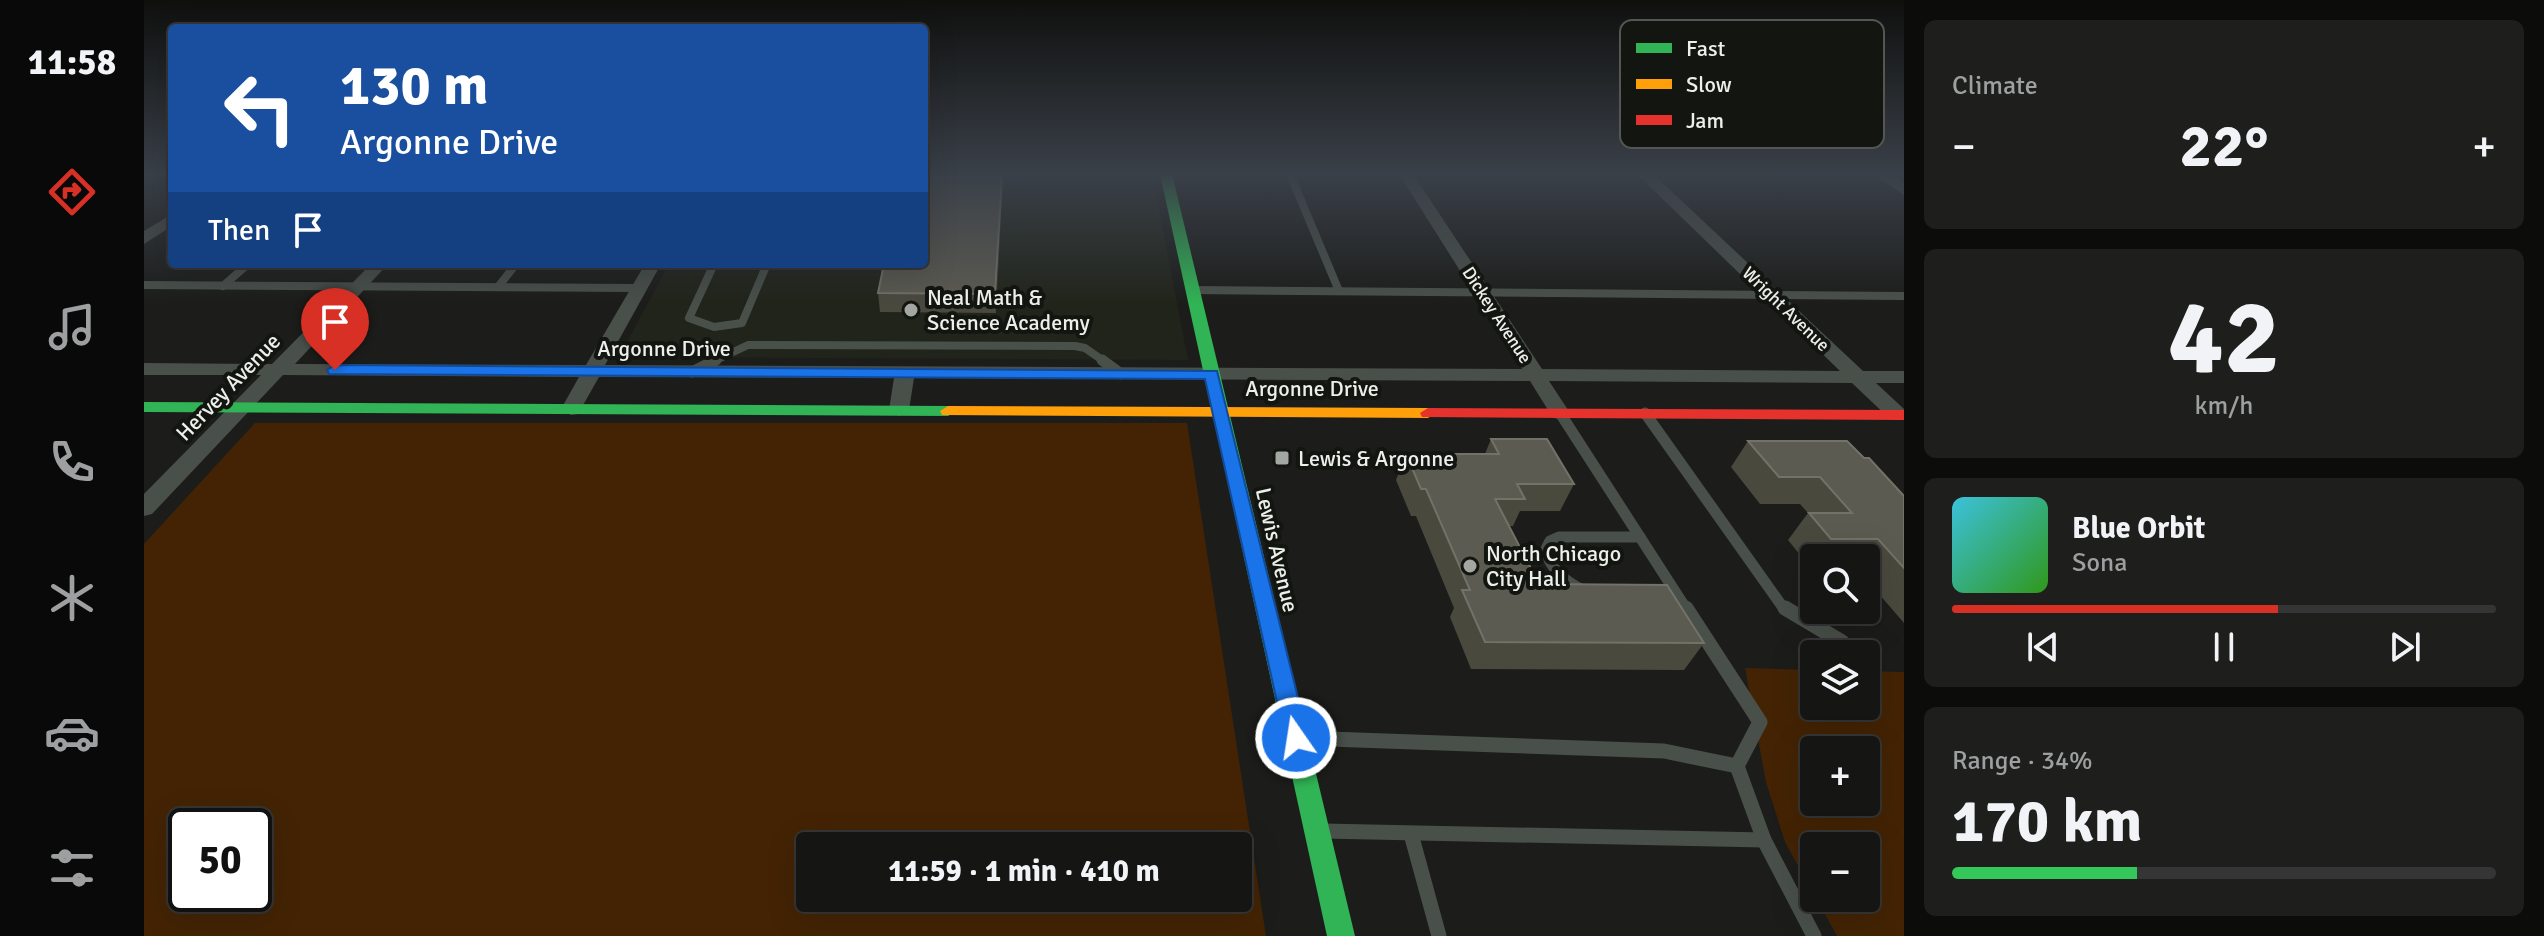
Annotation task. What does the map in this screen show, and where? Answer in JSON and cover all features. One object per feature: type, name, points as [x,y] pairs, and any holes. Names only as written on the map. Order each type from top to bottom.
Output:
[{"type":"street","name":"Lewis Avenue","points":[[1176,218],[1341,936]]},
{"type":"street","name":"Dickey Avenue","points":[[1434,218],[1560,413]]},
{"type":"street","name":"Wright Avenue","points":[[1690,218],[1902,416]]},
{"type":"street","points":[[144,239],[168,222]]},
{"type":"street","name":"Hervey Avenue","points":[[144,508],[376,268]]},
{"type":"street","points":[[571,409],[651,268]]},
{"type":"street","name":"Argonne Drive","points":[[144,369],[1904,377]]},
{"type":"street","points":[[899,410],[905,373]]},
{"type":"street","name":"Argonne Drive","points":[[144,407],[1902,416]]},
{"type":"lane","points":[[1308,218],[1339,291]]},
{"type":"lane","points":[[223,286],[243,268]]},
{"type":"lane","points":[[498,287],[513,268]]},
{"type":"lane","points":[[712,268],[689,318],[696,324],[727,328],[742,323],[765,268]]},
{"type":"lane","points":[[144,285],[639,288]]},
{"type":"lane","points":[[1193,290],[1904,296]]},
{"type":"lane","points":[[692,372],[748,345],[1059,346],[1085,348],[1121,374]]},
{"type":"lane","points":[[1560,413],[1640,537],[1672,596],[1760,722],[1737,766],[1764,840],[1814,936]]},
{"type":"lane","points":[[1645,413],[1782,606],[1839,640]]},
{"type":"lane","points":[[1597,594],[1578,589],[1561,577],[1549,563],[1545,551],[1550,541],[1559,537],[1640,537]]},
{"type":"lane","points":[[1296,738],[1664,751],[1737,766]]},
{"type":"lane","points":[[1318,831],[1764,840]]},
{"type":"lane","points":[[1411,834],[1439,936]]},
{"type":"shaded area","name":"Neal Math & Science Academy","points":[[928,218],[1160,218],[1188,360],[619,357],[667,268],[928,268]]},
{"type":"shaded area","points":[[255,423],[1187,423],[1250,832],[796,832],[796,912],[1252,912],[1252,845],[1266,936],[144,936],[144,544]]},
{"type":"shaded area","points":[[1745,668],[1800,670],[1800,720],[1880,720],[1880,671],[1904,672],[1904,936],[1837,936],[1824,912],[1880,912],[1880,832],[1800,832],[1800,869],[1785,842],[1766,782]]},
{"type":"building","points":[[928,218],[1000,218],[995,294],[878,293],[883,268],[928,268]]},
{"type":"building","points":[[1491,439],[1547,439],[1574,484],[1517,484],[1525,499],[1495,499],[1539,584],[1667,585],[1704,643],[1485,642],[1462,590],[1470,590],[1426,489],[1421,489],[1406,454],[1499,454]]},
{"type":"building","points":[[1748,441],[1847,441],[1864,458],[1869,458],[1904,496],[1904,568],[1878,539],[1831,539],[1809,513],[1852,513],[1820,477],[1779,477]]},
{"type":"traffic: fast","points":[[1176,218],[1341,936]]},
{"type":"traffic: fast","points":[[144,407],[948,411]]},
{"type":"traffic: slow","points":[[948,411],[1428,413]]},
{"type":"traffic: jam","points":[[1428,413],[1904,415]]},
{"type":"place","name":"Neal Math & Science Academy","points":[[911,310]]},
{"type":"place","name":"Lewis & Argonne","points":[[1282,458]]},
{"type":"place","name":"North Chicago City Hall","points":[[1470,566]]},
{"type":"route","points":[[335,370],[1212,374],[1296,738]]}]
